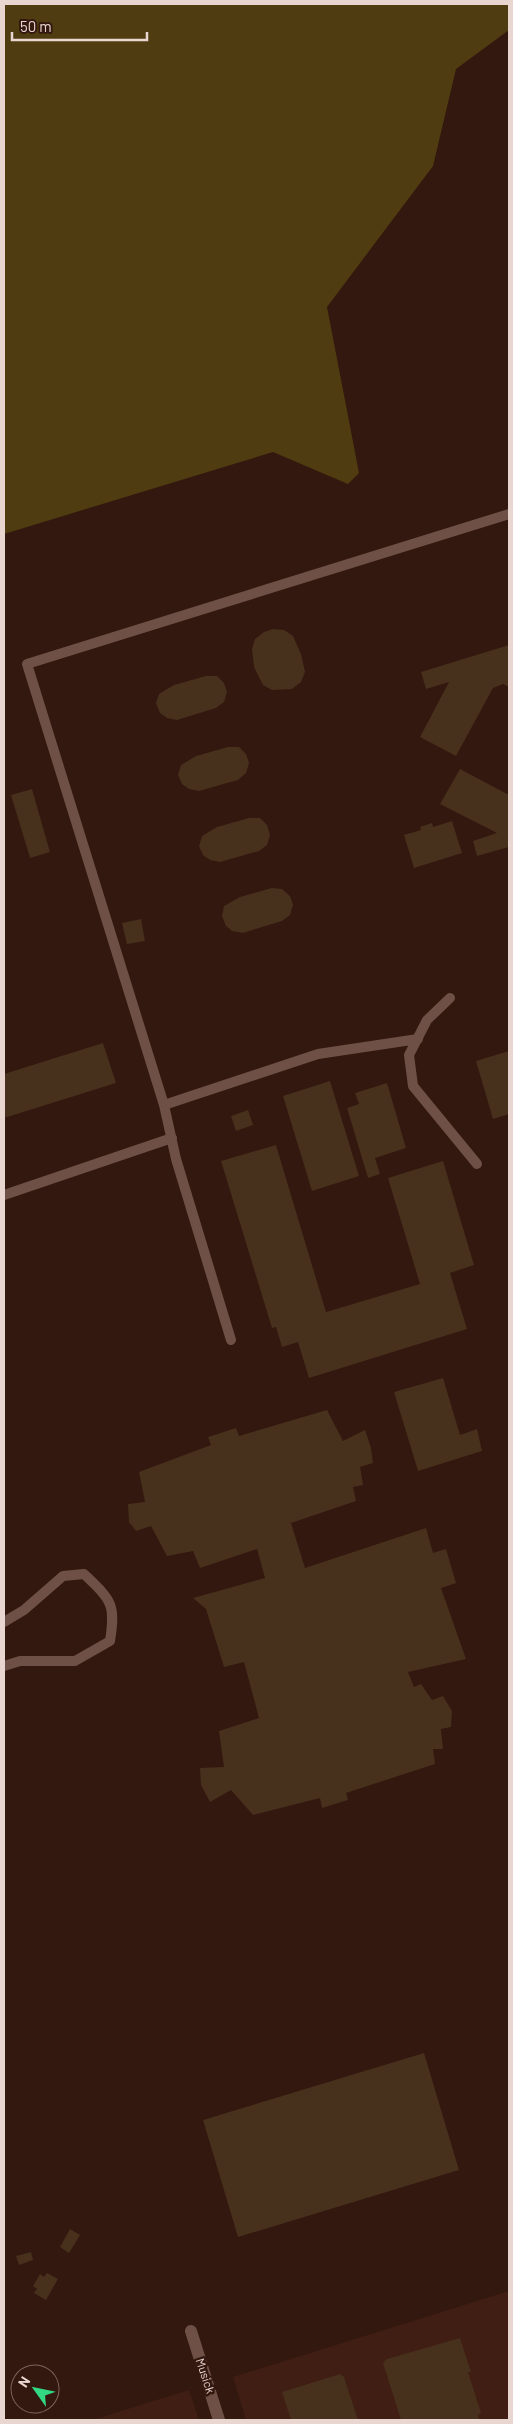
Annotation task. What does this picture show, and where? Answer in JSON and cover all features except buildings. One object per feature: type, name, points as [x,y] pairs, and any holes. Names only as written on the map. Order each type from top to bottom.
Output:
[{"type":"street","name":"Musick","points":[[191,2331],[219,2420]]},
{"type":"lane","points":[[231,1340],[164,1105],[27,664],[509,514]]},
{"type":"lane","points":[[450,998],[427,1020],[410,1055],[413,1086],[477,1164]]},
{"type":"lane","points":[[164,1105],[318,1054],[418,1038]]},
{"type":"lane","points":[[4,1195],[172,1138]]},
{"type":"lane","points":[[4,1622],[24,1610],[63,1576],[84,1574],[108,1597],[114,1617],[110,1641],[74,1661],[20,1661],[4,1666]]},
{"type":"shaded area","points":[[4,4],[509,4],[509,30],[456,69],[433,166],[327,307],[359,473],[348,484],[273,452],[4,534]]},
{"type":"shaded area","points":[[509,2291],[509,2420],[246,2420],[233,2377]]},
{"type":"shaded area","points":[[189,2390],[199,2420],[92,2420]]}]
